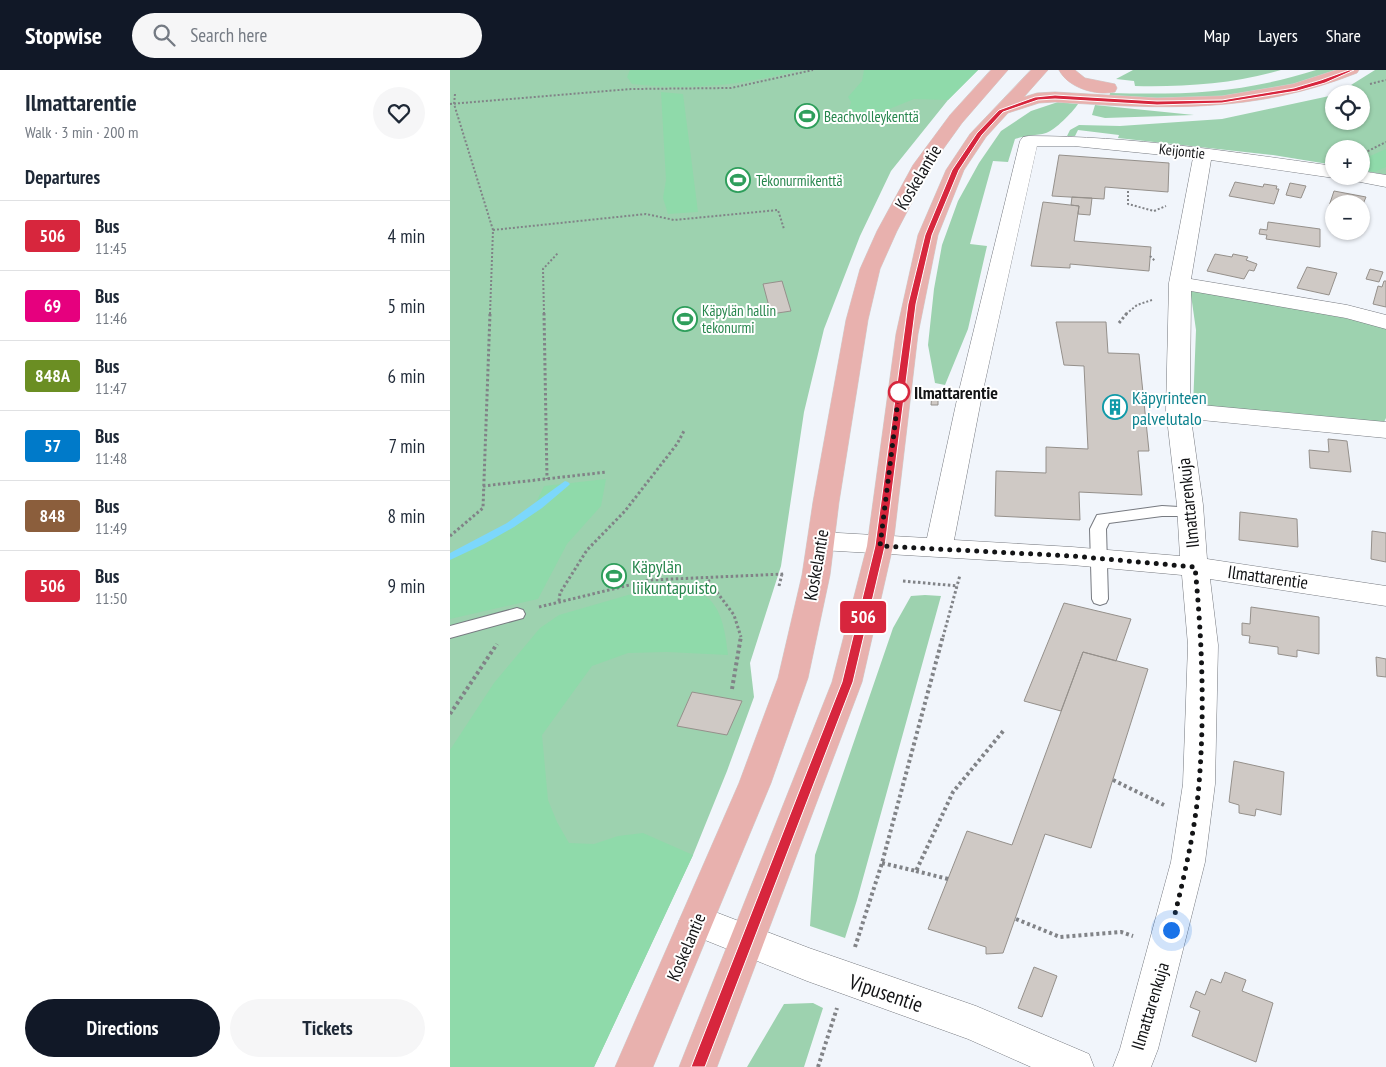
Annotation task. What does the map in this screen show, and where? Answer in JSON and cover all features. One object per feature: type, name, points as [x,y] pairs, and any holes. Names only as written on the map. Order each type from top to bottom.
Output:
[{"type":"main road","name":"Koskelantie","points":[[698,1067],[847,682],[880,546],[907,334],[928,235],[955,170],[979,134],[1040,70]]},
{"type":"main road","points":[[1067,70],[1076,80],[1093,86],[1156,91],[1195,90],[1237,85],[1305,70]]},
{"type":"main road","points":[[1001,111],[1037,98],[1055,97],[1157,103],[1222,101],[1295,89],[1351,70]]},
{"type":"main road","name":"Koskelantie","points":[[634,1067],[755,784],[793,678],[816,575],[857,320],[870,269],[887,231],[922,164],[956,119],[999,72]]},
{"type":"street","name":"Keijontie","points":[[952,549],[948,501],[1001,255],[1029,141],[1074,141],[1203,153],[1325,171]]},
{"type":"street","name":"Ilmattarenkuja","points":[[1132,1067],[1167,946],[1188,862],[1199,784],[1203,671],[1191,512],[1178,410],[1180,289],[1192,206],[1203,153]]},
{"type":"street","points":[[1370,178],[1386,181]]},
{"type":"street","points":[[1180,289],[1347,312],[1386,322]]},
{"type":"street","points":[[1178,410],[1386,430]]},
{"type":"street","name":"Ilmattarentie","points":[[820,541],[1097,558],[1195,567],[1386,596]]},
{"type":"street","name":"Vipusentie","points":[[697,921],[848,979],[976,1024],[1074,1067]]},
{"type":"lane","points":[[1100,599],[1097,558],[1099,546],[1098,529],[1103,519],[1162,511],[1191,512]]},
{"type":"lane","points":[[450,632],[517,614]]},
{"type":"path","points":[[452,104],[631,89],[731,88],[812,70]]},
{"type":"path","points":[[760,83],[763,86]]},
{"type":"path","points":[[450,536],[483,508],[493,230],[452,104],[455,94]]},
{"type":"path","points":[[1370,150],[1386,142]]},
{"type":"path","points":[[1128,191],[1128,204],[1142,209],[1154,211],[1168,206],[1192,206]]},
{"type":"path","points":[[493,230],[646,214],[674,220],[778,210],[784,229]]},
{"type":"path","points":[[547,479],[543,269],[558,253]]},
{"type":"path","points":[[1119,323],[1128,310],[1142,301],[1180,289]]},
{"type":"path","points":[[684,431],[677,444],[625,511],[587,550],[560,594],[560,601],[650,580],[708,579],[789,574]]},
{"type":"path","points":[[483,486],[607,472]]},
{"type":"path","points":[[818,1067],[834,1014],[848,979],[855,947],[882,863],[955,595],[952,549]]},
{"type":"path","points":[[779,586],[782,574]]},
{"type":"path","points":[[708,579],[734,615],[741,636],[732,689]]},
{"type":"path","points":[[450,714],[517,614]]},
{"type":"path","points":[[916,871],[953,792],[1004,730]]},
{"type":"path","points":[[1113,780],[1154,801]]},
{"type":"path","points":[[882,863],[948,878]]},
{"type":"path","points":[[1016,919],[1060,937],[1121,932],[1167,946]]},
{"type":"green space","name":"Käpylän liikuntapuisto","points":[[450,70],[978,70],[948,100],[891,171],[860,236],[824,329],[804,412],[781,566],[750,663],[754,697],[693,855],[594,1067],[450,1067]]},
{"type":"green space","points":[[630,70],[800,70],[737,83],[676,87],[632,84],[627,77]]},
{"type":"green space","points":[[864,70],[978,70],[948,100],[914,99],[872,116],[847,118],[851,102],[848,97],[862,81]]},
{"type":"green space","points":[[1133,70],[1281,70],[1245,79],[1172,86],[1135,86],[1134,81],[1116,79]]},
{"type":"green space","points":[[1316,70],[1335,70],[1281,88],[1252,93],[1195,98],[1109,98],[1110,93],[1189,93],[1239,88],[1290,78]]},
{"type":"green space","points":[[1375,70],[1386,70],[1386,175],[1370,172],[1370,140],[1325,140],[1325,164],[1273,155],[1118,138],[1119,135],[1078,130],[1075,136],[1067,136],[1070,130],[1079,125],[1120,126],[1222,119],[1325,97],[1325,130],[1370,130],[1370,85],[1351,85]]},
{"type":"green space","points":[[661,92],[683,94],[698,212],[668,214],[663,198],[666,180]]},
{"type":"green space","points":[[1058,102],[1078,104],[1063,121],[1050,131],[1015,139],[1008,162],[993,161],[970,244],[987,246],[968,329],[945,385],[935,383],[928,345],[934,289],[942,245],[958,201],[979,163],[1001,131],[1031,111]]},
{"type":"green space","points":[[1095,105],[1194,115],[1105,118],[1092,115]]},
{"type":"green space","points":[[1386,149],[1386,167],[1374,172],[1370,171],[1370,156]]},
{"type":"green space","points":[[1190,288],[1386,326],[1386,418],[1383,424],[1193,407],[1196,330]]},
{"type":"green space","points":[[606,479],[601,506],[567,544],[538,599],[450,619],[450,555],[503,528],[534,507],[544,486]]},
{"type":"green space","points":[[667,589],[690,590],[700,593],[709,599],[720,615],[728,655],[667,652],[628,653],[592,666],[542,735],[548,800],[557,822],[569,843],[594,844],[618,836],[643,833],[693,855],[594,1067],[450,1067],[450,750],[494,683],[540,628],[559,615],[628,595]]},
{"type":"green space","points":[[911,596],[941,596],[845,938],[810,926],[815,855],[893,628]]},
{"type":"green space","points":[[813,1003],[823,1008],[804,1067],[747,1067],[784,1004]]},
{"type":"building","points":[[1059,155],[1169,163],[1168,192],[1105,187],[1104,199],[1052,196]]},
{"type":"building","points":[[1235,182],[1263,187],[1264,184],[1277,186],[1276,189],[1279,189],[1274,204],[1229,196]]},
{"type":"building","points":[[1290,183],[1306,186],[1301,198],[1286,195]]},
{"type":"building","points":[[1334,191],[1355,195],[1333,195]]},
{"type":"building","points":[[1072,197],[1092,198],[1090,215],[1078,214],[1079,206],[1071,205]]},
{"type":"building","points":[[1043,202],[1079,206],[1074,241],[1151,247],[1149,271],[1070,264],[1070,268],[1031,266]]},
{"type":"building","points":[[1268,222],[1320,229],[1320,247],[1266,239],[1267,235],[1259,234],[1260,229],[1267,230]]},
{"type":"building","points":[[1215,254],[1232,257],[1233,254],[1248,257],[1246,260],[1257,264],[1254,271],[1249,270],[1244,279],[1207,271]]},
{"type":"building","points":[[1307,267],[1337,273],[1329,295],[1297,288]]},
{"type":"building","points":[[1370,269],[1383,272],[1379,282],[1366,279]]},
{"type":"building","points":[[782,281],[791,311],[771,314],[763,284]]},
{"type":"building","points":[[1384,281],[1386,281],[1386,307],[1373,304],[1378,286],[1382,287]]},
{"type":"building","name":"Käpyrinteen palvelutalo","points":[[1056,322],[1106,322],[1108,353],[1139,354],[1149,451],[1138,451],[1142,495],[1079,492],[1080,520],[995,516],[996,471],[1046,473],[1046,447],[1088,449],[1084,366],[1064,365]]},
{"type":"building","points":[[932,394],[938,394],[938,405],[931,405]]},
{"type":"building","points":[[1328,439],[1347,441],[1351,472],[1310,468],[1309,450],[1329,452]]},
{"type":"building","points":[[1240,512],[1297,519],[1298,547],[1239,540]]},
{"type":"building","points":[[1372,531],[1386,533],[1386,562],[1371,559]]},
{"type":"building","points":[[1064,603],[1131,619],[1116,661],[1083,652],[1061,711],[1024,701]]},
{"type":"building","points":[[1251,607],[1319,617],[1319,654],[1297,650],[1297,657],[1278,654],[1278,647],[1249,643],[1250,636],[1242,635],[1242,623],[1250,624]]},
{"type":"building","points":[[1083,652],[1148,669],[1091,848],[1045,834],[1003,953],[986,954],[986,947],[928,929],[967,831],[1012,845]]},
{"type":"building","points":[[1376,657],[1386,659],[1386,677],[1377,676]]},
{"type":"building","points":[[692,692],[742,701],[727,735],[677,726]]},
{"type":"building","points":[[1234,761],[1284,772],[1281,815],[1256,809],[1255,816],[1239,813],[1239,805],[1229,802]]},
{"type":"building","points":[[1034,967],[1057,976],[1042,1017],[1018,1008]]},
{"type":"building","points":[[1225,972],[1246,980],[1242,991],[1273,1003],[1256,1062],[1192,1036],[1200,1011],[1190,1007],[1196,991],[1205,995],[1211,979],[1221,983]]},
{"type":"waterway","points":[[450,557],[510,525],[552,496],[565,484]]},
{"type":"bus line","name":"506","points":[[698,1067],[847,682],[880,546],[912,304],[928,235],[955,170],[979,134],[1001,111],[1037,98],[1055,97],[1157,103],[1222,101],[1270,95],[1295,89],[1351,70]]},
{"type":"place","name":"Beachvolleykenttä","points":[[807,116]]},
{"type":"place","name":"Tekonurmikenttä","points":[[738,180]]},
{"type":"place","name":"Käpylän hallin tekonurmi","points":[[685,319]]},
{"type":"place","name":"Ilmattarentie","points":[[899,392]]},
{"type":"place","name":"Käpyrinteen palvelutalo","points":[[1115,407]]},
{"type":"place","name":"Käpylän liikuntapuisto","points":[[614,576]]},
{"type":"route","points":[[899,392],[880,546],[1072,556],[1195,567],[1203,671],[1199,784],[1188,862],[1171,930]]}]
